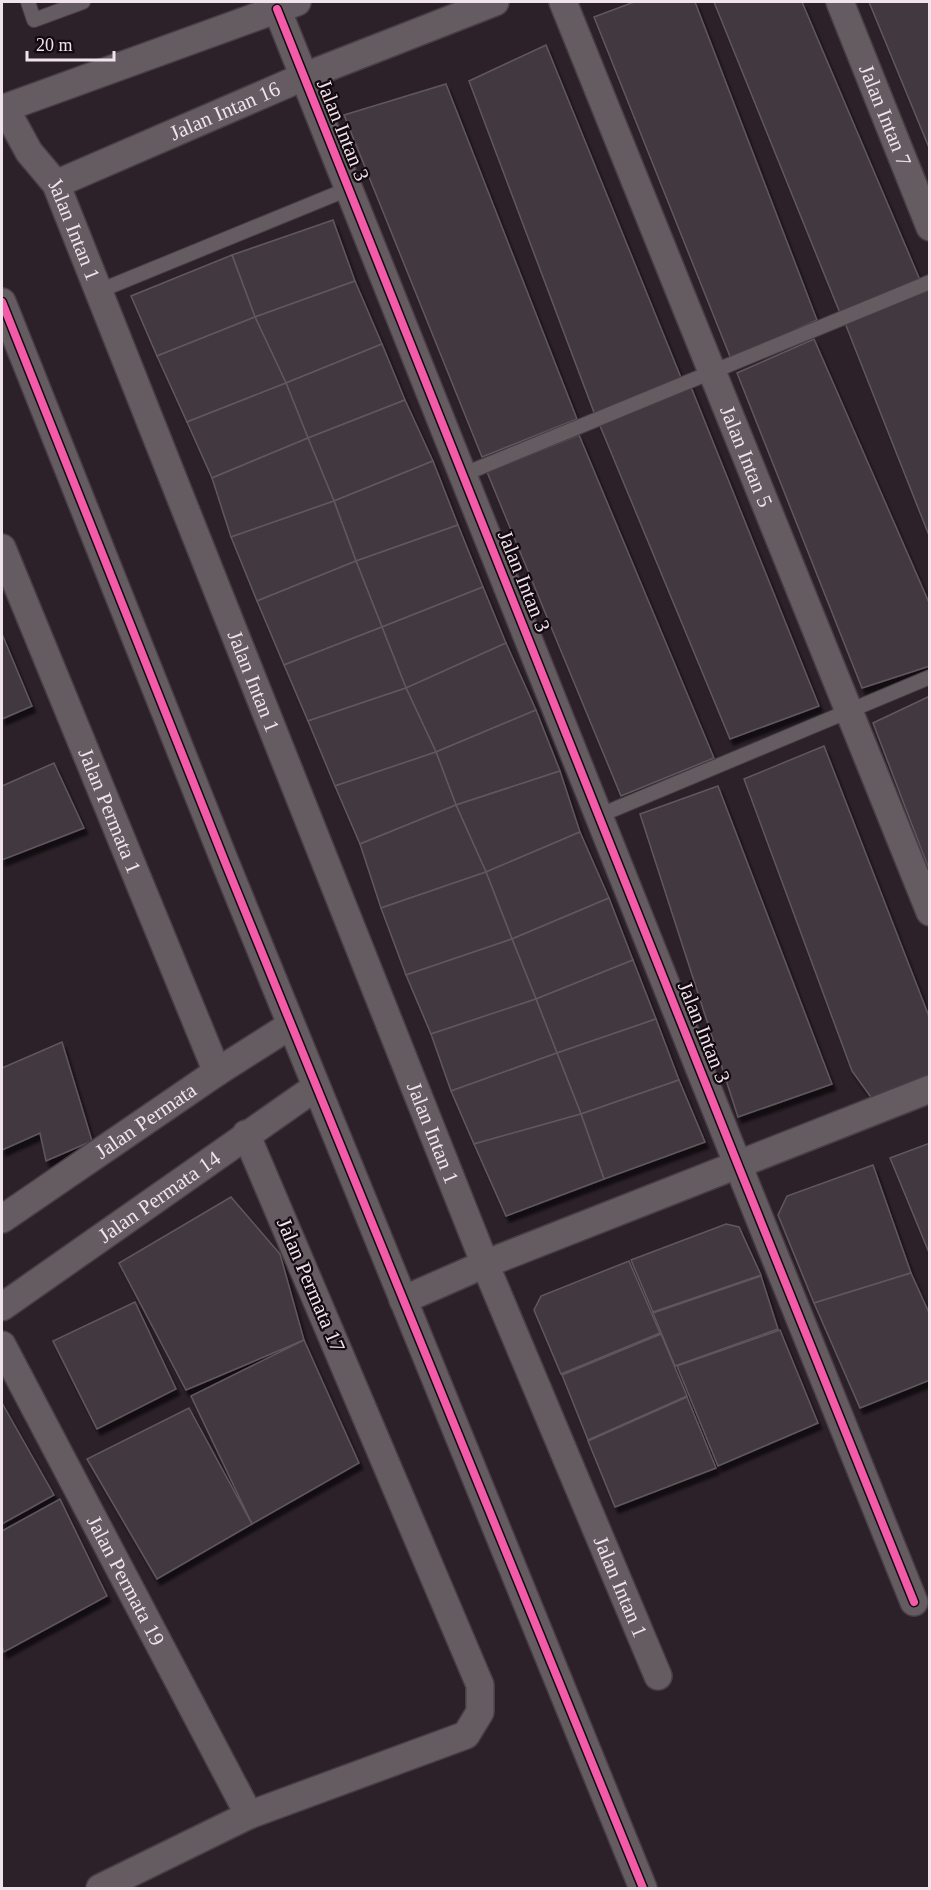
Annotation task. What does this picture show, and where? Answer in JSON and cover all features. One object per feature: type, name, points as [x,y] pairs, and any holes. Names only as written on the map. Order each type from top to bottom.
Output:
[{"type":"street","name":"Jalan Intan 16","points":[[56,184],[303,77],[495,2]]},
{"type":"street","name":"Jalan Intan 5","points":[[563,2],[930,912]]},
{"type":"street","name":"Jalan Intan 7","points":[[840,2],[930,227]]},
{"type":"street","name":"Jalan Intan 3","points":[[287,5],[303,77],[914,1602]]},
{"type":"street","points":[[3,109],[287,5]]},
{"type":"street","name":"Jalan Intan 1","points":[[3,109],[29,152],[56,184],[484,1264],[658,1676]]},
{"type":"street","points":[[2,302],[291,1025],[642,1888]]},
{"type":"street","name":"Jalan Permata 1","points":[[2,548],[218,1072]]},
{"type":"street","name":"Jalan Permata","points":[[2,1220],[218,1072],[291,1025]]},
{"type":"street","name":"Jalan Permata 14","points":[[2,1307],[316,1086]]},
{"type":"street","points":[[403,1300],[484,1264],[930,1089]]},
{"type":"street","name":"Jalan Permata 17","points":[[100,1888],[249,1815],[466,1735],[480,1712],[480,1685],[246,1134]]},
{"type":"street","name":"Jalan Permata 19","points":[[2,1345],[249,1815]]},
{"type":"lane","points":[[28,2],[34,20],[83,2]]},
{"type":"lane","points":[[99,291],[348,189]]},
{"type":"lane","points":[[462,475],[930,282]]},
{"type":"lane","points":[[598,816],[930,677]]},
{"type":"building","points":[[634,2],[695,2],[817,320],[731,359],[594,17]]},
{"type":"building","points":[[714,2],[802,2],[920,280],[840,313]]},
{"type":"building","points":[[869,2],[930,2],[930,150]]},
{"type":"building","points":[[546,45],[682,380],[595,415],[469,81]]},
{"type":"building","points":[[446,84],[577,419],[482,457],[344,115]]},
{"type":"building","points":[[333,220],[355,281],[255,317],[232,255]]},
{"type":"building","points":[[232,255],[255,317],[157,356],[131,296]]},
{"type":"building","points":[[355,281],[382,344],[286,383],[255,317]]},
{"type":"building","points":[[930,290],[930,538],[845,323]]},
{"type":"building","points":[[255,317],[286,383],[187,422],[157,356]]},
{"type":"building","points":[[814,339],[930,605],[930,666],[862,688],[737,373]]},
{"type":"building","points":[[382,344],[405,400],[308,438],[286,383]]},
{"type":"building","points":[[689,382],[819,706],[730,739],[598,421]]},
{"type":"building","points":[[286,383],[308,438],[212,478],[187,422]]},
{"type":"building","points":[[405,400],[433,461],[334,501],[308,438]]},
{"type":"building","points":[[579,435],[714,758],[621,796],[487,472]]},
{"type":"building","points":[[308,438],[334,501],[231,537],[212,478]]},
{"type":"building","points":[[433,461],[458,525],[356,561],[334,501]]},
{"type":"building","points":[[334,501],[356,561],[257,601],[231,537]]},
{"type":"building","points":[[458,525],[483,587],[382,627],[356,561]]},
{"type":"building","points":[[356,561],[382,627],[284,665],[257,601]]},
{"type":"building","points":[[483,587],[506,643],[406,688],[382,627]]},
{"type":"building","points":[[382,627],[406,688],[308,721],[284,665]]},
{"type":"building","points":[[2,634],[32,706],[2,719]]},
{"type":"building","points":[[506,643],[536,710],[436,752],[406,688]]},
{"type":"building","points":[[406,688],[436,752],[335,786],[308,721]]},
{"type":"building","points":[[930,696],[930,872],[873,723]]},
{"type":"building","points":[[536,710],[560,771],[456,805],[436,752]]},
{"type":"building","points":[[824,746],[930,1019],[930,1078],[873,1100],[852,1071],[744,779]]},
{"type":"building","points":[[436,752],[456,805],[360,844],[335,786]]},
{"type":"building","points":[[54,763],[84,828],[2,860],[2,786]]},
{"type":"building","points":[[560,771],[580,832],[486,872],[456,805]]},
{"type":"building","points":[[718,786],[832,1084],[738,1117],[640,814]]},
{"type":"building","points":[[456,805],[486,872],[381,908],[360,844]]},
{"type":"building","points":[[580,832],[609,898],[512,939],[486,872]]},
{"type":"building","points":[[486,872],[512,939],[406,975],[381,908]]},
{"type":"building","points":[[609,898],[633,960],[536,999],[512,939]]},
{"type":"building","points":[[512,939],[536,999],[431,1034],[406,975]]},
{"type":"building","points":[[633,960],[656,1019],[557,1053],[536,999]]},
{"type":"building","points":[[536,999],[557,1053],[451,1091],[431,1034]]},
{"type":"building","points":[[656,1019],[679,1080],[581,1114],[557,1053]]},
{"type":"building","points":[[62,1042],[92,1141],[46,1161],[40,1133],[2,1150],[2,1068]]},
{"type":"building","points":[[557,1053],[581,1114],[474,1144],[451,1091]]},
{"type":"building","points":[[679,1080],[705,1142],[604,1179],[581,1114]]},
{"type":"building","points":[[581,1114],[604,1179],[506,1216],[474,1144]]},
{"type":"building","points":[[930,1143],[930,1255],[890,1158]]},
{"type":"building","points":[[873,1165],[911,1273],[814,1303],[778,1215],[787,1196]]},
{"type":"building","points":[[231,1197],[280,1254],[304,1340],[186,1390],[119,1263]]},
{"type":"building","points":[[726,1224],[739,1227],[761,1275],[653,1312],[631,1260]]},
{"type":"building","points":[[629,1261],[660,1333],[561,1374],[534,1310],[541,1296]]},
{"type":"building","points":[[911,1273],[930,1315],[930,1380],[860,1408],[814,1303]]},
{"type":"building","points":[[761,1276],[778,1329],[675,1366],[653,1313]]},
{"type":"building","points":[[135,1302],[176,1389],[97,1429],[53,1341]]},
{"type":"building","points":[[780,1330],[818,1423],[718,1466],[677,1366]]},
{"type":"building","points":[[661,1334],[687,1396],[588,1440],[562,1375]]},
{"type":"building","points":[[304,1340],[359,1463],[252,1524],[191,1396]]},
{"type":"building","points":[[687,1397],[716,1468],[615,1507],[588,1441]]},
{"type":"building","points":[[2,1403],[54,1495],[2,1524]]},
{"type":"building","points":[[189,1408],[252,1524],[157,1579],[87,1459]]},
{"type":"building","points":[[60,1499],[107,1596],[4,1652],[2,1647],[2,1531]]},
{"type":"cycle path","points":[[277,9],[914,1602]]},
{"type":"cycle path","points":[[2,302],[225,862],[643,1888]]}]
